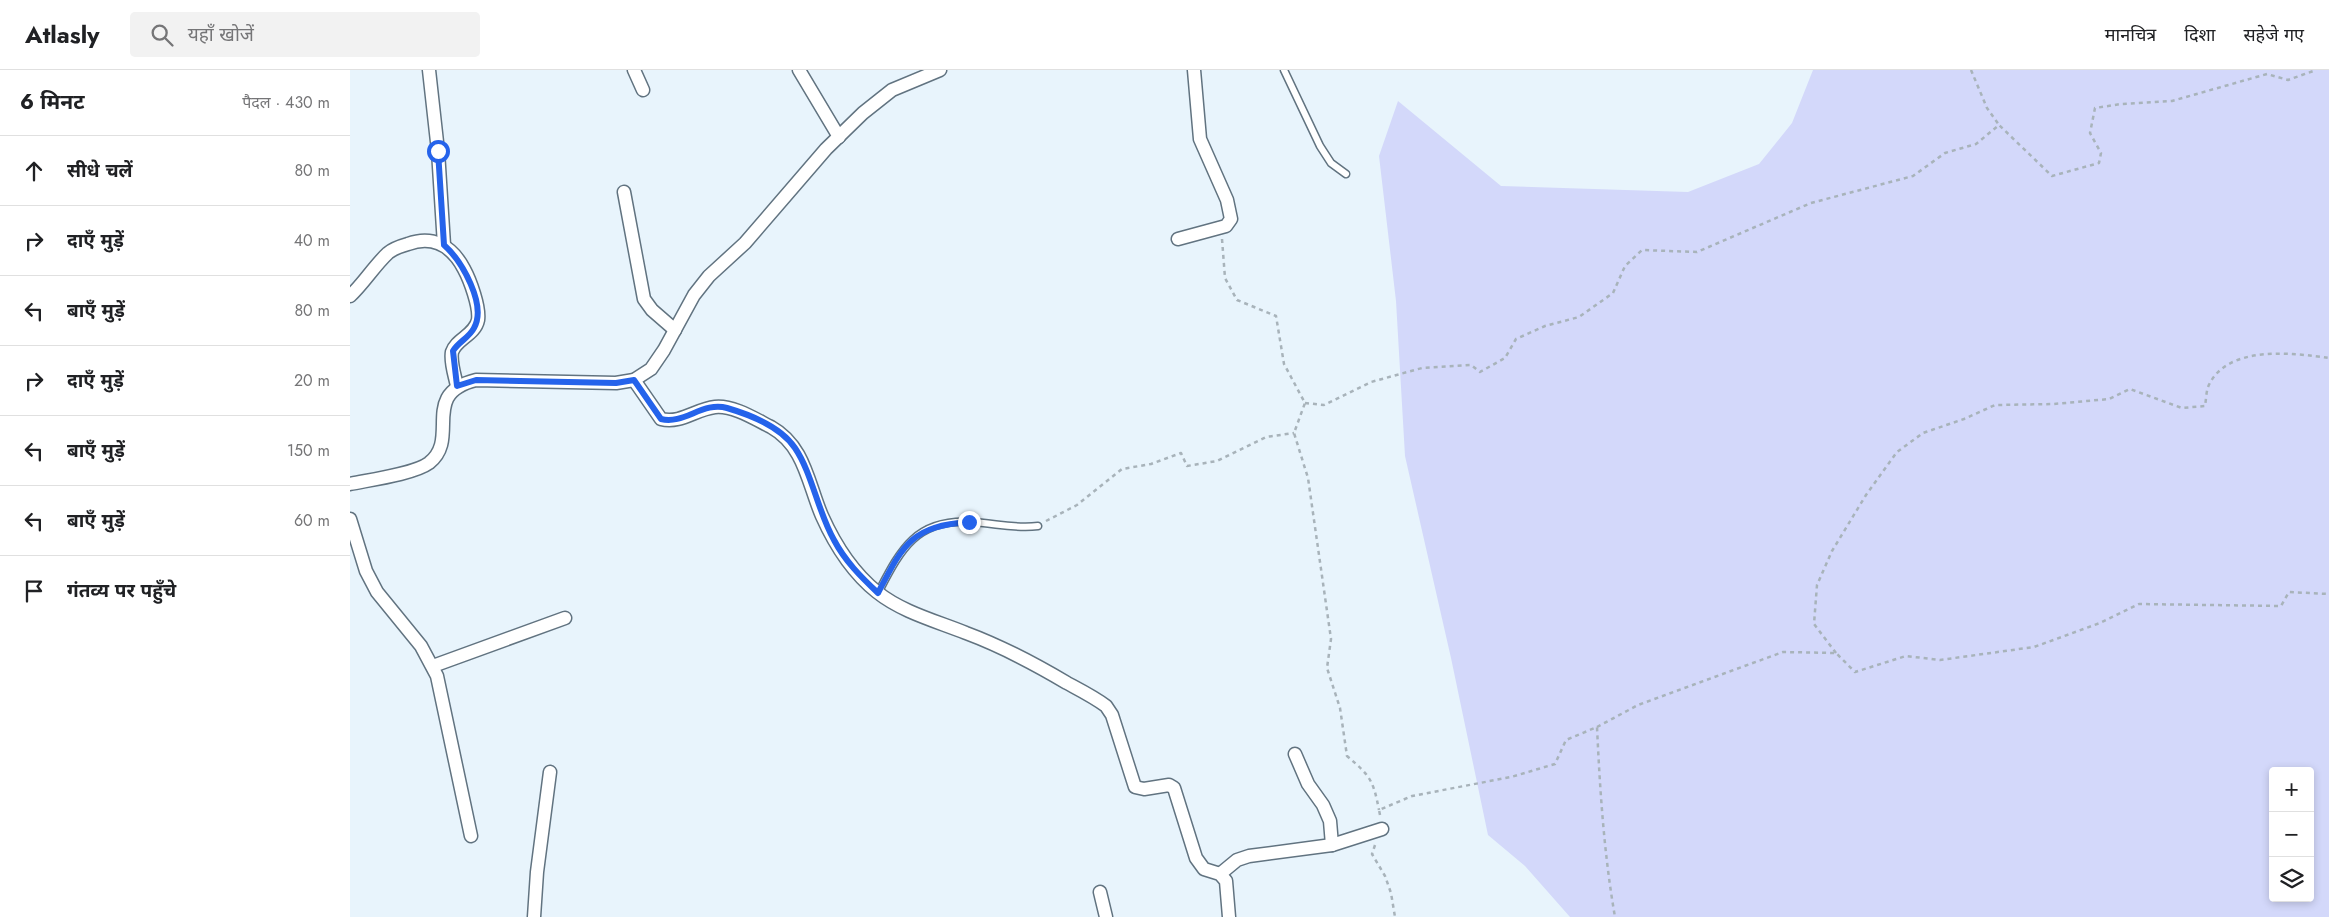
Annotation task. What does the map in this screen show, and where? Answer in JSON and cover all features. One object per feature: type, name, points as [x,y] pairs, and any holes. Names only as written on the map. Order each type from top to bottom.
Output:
[{"type":"street","points":[[429,70],[438,151],[444,245]]},
{"type":"street","points":[[634,70],[643,90]]},
{"type":"street","points":[[799,70],[838,137]]},
{"type":"street","points":[[350,484],[409,470],[428,463],[441,444],[445,402],[457,386],[476,380],[616,383],[634,380],[651,370],[694,295],[709,276],[745,242],[838,137],[870,107],[892,90],[940,70]]},
{"type":"street","points":[[1178,239],[1220,229],[1230,224],[1231,214],[1200,139],[1194,70]]},
{"type":"street","points":[[624,192],[644,299],[652,310],[675,330]]},
{"type":"street","points":[[350,296],[380,261],[394,249],[422,240],[434,240],[444,245],[454,254],[469,279],[478,320],[473,330],[453,351],[457,386]]},
{"type":"street","points":[[634,380],[661,419],[677,420],[704,409],[723,407],[745,414],[773,428],[787,438],[802,460],[821,515],[834,541],[849,563],[878,593],[908,610],[1023,658],[1106,706],[1112,715],[1135,787],[1144,789],[1172,786],[1196,858],[1204,869],[1220,874],[1226,881],[1229,917]]},
{"type":"street","points":[[350,519],[366,571],[377,592],[421,646],[433,666],[440,687],[471,836]]},
{"type":"street","points":[[433,666],[564,618]]},
{"type":"street","points":[[1295,754],[1308,784],[1323,805],[1330,821],[1332,845]]},
{"type":"street","points":[[534,917],[537,872],[550,772]]},
{"type":"street","points":[[1220,874],[1237,860],[1249,856],[1332,845],[1382,829]]},
{"type":"street","points":[[1100,892],[1106,917]]},
{"type":"lane","points":[[1284,70],[1320,146],[1331,163],[1346,174]]},
{"type":"lane","points":[[878,593],[898,555],[914,538],[928,528],[950,523],[969,522],[1020,528],[1038,526]]},
{"type":"path","points":[[1971,70],[1987,108],[1999,125],[2052,176],[2099,163],[2101,153],[2090,133],[2095,108],[2121,104],[2172,101],[2267,74],[2288,80],[2316,70]]},
{"type":"path","points":[[1305,403],[1324,405],[1371,382],[1422,368],[1471,365],[1480,372],[1505,358],[1516,339],[1545,326],[1579,317],[1613,293],[1625,266],[1642,250],[1697,252],[1811,202],[1913,176],[1945,153],[1976,144],[1999,125]]},
{"type":"path","points":[[1220,229],[1225,278],[1236,300],[1276,316],[1284,364],[1305,403],[1294,433],[1308,478],[1331,639],[1327,668],[1340,708],[1347,756],[1363,770],[1374,785],[1382,829],[1372,854],[1388,884],[1395,917]]},
{"type":"path","points":[[2329,358],[2290,353],[2249,355],[2221,370],[2208,387],[2205,406],[2182,408],[2130,389],[2109,399],[2054,404],[1996,405],[1964,419],[1923,433],[1897,452],[1866,495],[1832,552],[1817,585],[1814,624],[1836,653],[1855,672],[1906,656],[1940,660],[2034,647],[2100,623],[2139,604],[2282,606],[2289,592],[2329,594]]},
{"type":"path","points":[[1038,526],[1077,505],[1122,469],[1151,464],[1181,453],[1187,466],[1217,461],[1266,437],[1294,433]]},
{"type":"path","points":[[1379,810],[1412,796],[1510,777],[1554,764],[1566,740],[1597,727],[1638,705],[1783,652],[1836,653]]},
{"type":"path","points":[[1597,727],[1600,805],[1606,864],[1615,917]]},
{"type":"shaded area","points":[[1813,70],[2329,70],[2329,917],[1570,917],[1525,866],[1488,835],[1451,658],[1405,456],[1396,301],[1379,156],[1398,101],[1501,186],[1688,192],[1759,164],[1792,123]]},
{"type":"route","points":[[438,151],[444,245],[454,254],[469,279],[478,320],[473,330],[455,346],[453,351],[452,358],[457,386],[476,380],[616,383],[634,380],[657,416],[661,419],[677,420],[714,407],[723,407],[745,414],[773,428],[787,438],[795,448],[802,460],[821,515],[834,541],[849,563],[878,593],[898,555],[914,538],[928,528],[950,523],[969,522]]}]
